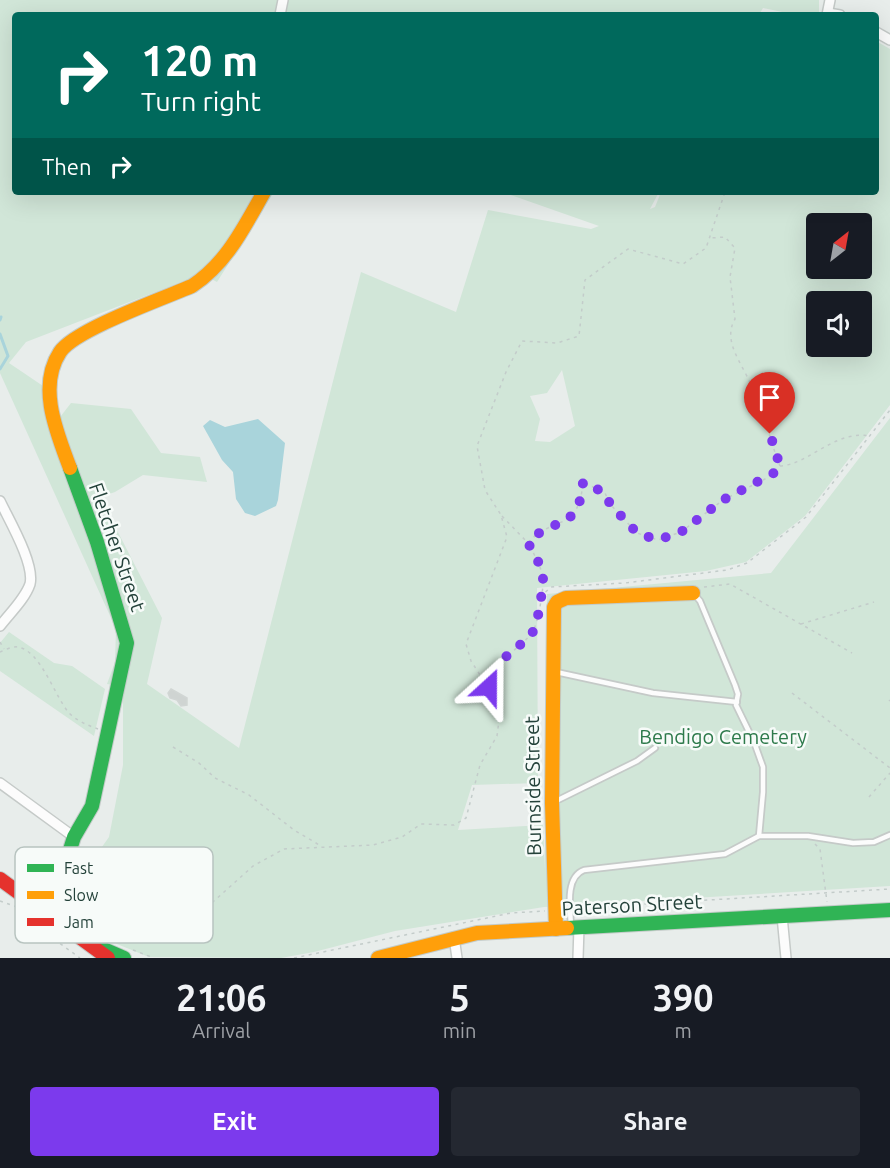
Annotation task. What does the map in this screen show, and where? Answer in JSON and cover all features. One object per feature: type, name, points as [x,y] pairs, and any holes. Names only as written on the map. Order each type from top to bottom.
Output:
[{"type":"street","name":"Fletcher Street","points":[[71,847],[92,806],[126,650],[126,632],[54,426],[50,401],[53,366],[62,350],[82,334],[192,286],[206,277],[236,238],[262,195]]},
{"type":"street","points":[[0,501],[27,562],[31,577],[23,596],[0,626]]},
{"type":"street","name":"Burnside Street","points":[[556,929],[552,803],[553,614],[561,599],[693,593]]},
{"type":"street","points":[[0,783],[74,837]]},
{"type":"street","points":[[0,879],[15,890]]},
{"type":"street","name":"Paterson Street","points":[[378,958],[454,937],[890,910]]},
{"type":"street","points":[[782,916],[786,958]]},
{"type":"street","points":[[575,928],[578,958]]},
{"type":"street","points":[[454,937],[458,958]]},
{"type":"street","points":[[90,943],[108,958]]},
{"type":"street","points":[[96,947],[127,956]]},
{"type":"lane","points":[[693,593],[700,602],[735,684],[737,702],[763,767],[764,792],[759,836]]},
{"type":"lane","points":[[552,671],[653,693],[737,702]]},
{"type":"lane","points":[[552,803],[637,761],[655,748]]},
{"type":"lane","points":[[575,928],[570,909],[573,879],[584,870],[725,854],[759,836],[808,836],[853,843],[874,842],[890,834]]},
{"type":"path","points":[[489,687],[497,664],[533,632],[539,620],[539,598],[543,579],[528,543],[501,515],[485,490],[477,446],[506,372],[522,341],[557,343],[579,336],[585,280],[628,249],[683,264],[706,248],[724,195]]},
{"type":"path","points":[[709,238],[725,237],[735,248],[730,277],[735,319],[731,325],[731,340],[751,384],[754,402],[764,411],[765,424],[773,441],[780,466]]},
{"type":"path","points":[[539,598],[550,587],[625,583],[727,570],[747,563],[806,517],[890,410]]},
{"type":"path","points":[[528,543],[538,532],[557,526],[569,518],[578,507],[583,482],[605,493],[610,504],[637,533],[658,540],[681,532],[723,500],[767,478],[780,466],[790,465],[826,443],[863,435],[870,436]]},
{"type":"path","points":[[213,901],[238,877],[275,853],[292,847],[361,846],[388,842],[402,837],[421,824],[454,825],[466,818],[480,765],[500,725],[497,701],[471,661],[466,644],[507,537],[501,515]]},
{"type":"path","points":[[693,593],[703,587],[730,584],[852,653]]},
{"type":"path","points":[[801,624],[874,602]]},
{"type":"path","points":[[0,642],[5,650]]},
{"type":"path","points":[[0,652],[16,647],[27,652],[47,675],[69,714],[84,724],[107,731]]},
{"type":"path","points":[[792,693],[890,768]]},
{"type":"path","points":[[173,747],[199,763],[215,778],[249,795],[294,830],[322,846]]},
{"type":"path","points":[[869,797],[890,773]]},
{"type":"path","points":[[808,836],[820,849],[827,894],[827,914]]},
{"type":"path","points":[[570,909],[890,889]]},
{"type":"path","points":[[0,901],[15,906]]},
{"type":"path","points":[[294,958],[511,913],[555,910]]},
{"type":"path","points":[[59,943],[80,958]]},
{"type":"path","points":[[127,956],[135,950],[154,958]]},
{"type":"green space","points":[[0,0],[819,0],[819,12],[782,12],[763,8],[761,12],[12,12],[12,195],[272,195],[217,282],[202,274],[26,342],[9,363],[46,388],[123,631],[113,685],[107,684],[115,662],[116,629],[0,373]]},
{"type":"green space","name":"Bendigo Cemetery","points":[[879,43],[890,49],[890,405],[805,516],[746,562],[706,571],[537,588],[538,783],[472,785],[458,830],[543,825],[545,869],[547,594],[771,573],[890,418],[890,886],[544,907],[395,931],[281,958],[149,957],[116,943],[213,943],[213,847],[102,847],[109,837],[123,765],[123,698],[134,642],[57,421],[71,403],[131,409],[161,453],[200,457],[207,482],[143,475],[115,492],[100,497],[162,618],[147,684],[239,748],[361,272],[456,312],[488,210],[591,229],[599,226],[511,195],[657,195],[650,209],[655,207],[660,195],[879,195]],"holes":[[[562,370],[575,426],[550,442],[535,441],[540,419],[530,396],[547,393]]]},
{"type":"green space","points":[[9,632],[54,663],[72,666],[105,689],[94,736],[0,671],[0,643]]},
{"type":"water","points":[[258,419],[285,443],[276,506],[255,516],[245,513],[236,499],[233,472],[222,460],[203,426],[210,420],[225,427]]},
{"type":"building","points":[[171,689],[187,698],[187,705],[181,706],[177,700],[170,698],[168,693]]},
{"type":"waterway","points":[[0,334],[8,356],[0,369]]},
{"type":"traffic: fast","points":[[70,468],[97,542],[127,643],[92,806],[71,847]]},
{"type":"traffic: fast","points":[[567,928],[890,910]]},
{"type":"traffic: fast","points":[[101,948],[124,958]]},
{"type":"traffic: slow","points":[[70,468],[51,410],[50,380],[53,366],[60,352],[83,334],[142,306],[192,286],[204,277],[234,243],[262,195]]},
{"type":"traffic: slow","points":[[556,929],[552,803],[554,607],[557,602],[566,598],[693,593]]},
{"type":"traffic: slow","points":[[378,958],[477,933],[567,928]]},
{"type":"traffic: jam","points":[[0,879],[15,890]]},
{"type":"traffic: jam","points":[[87,943],[108,958]]},
{"type":"route","points":[[489,687],[497,664],[533,632],[539,620],[539,598],[543,579],[528,543],[538,532],[557,526],[569,518],[578,507],[583,482],[605,493],[610,504],[637,533],[658,540],[670,537],[681,532],[723,500],[774,473],[780,466],[770,434]]}]
